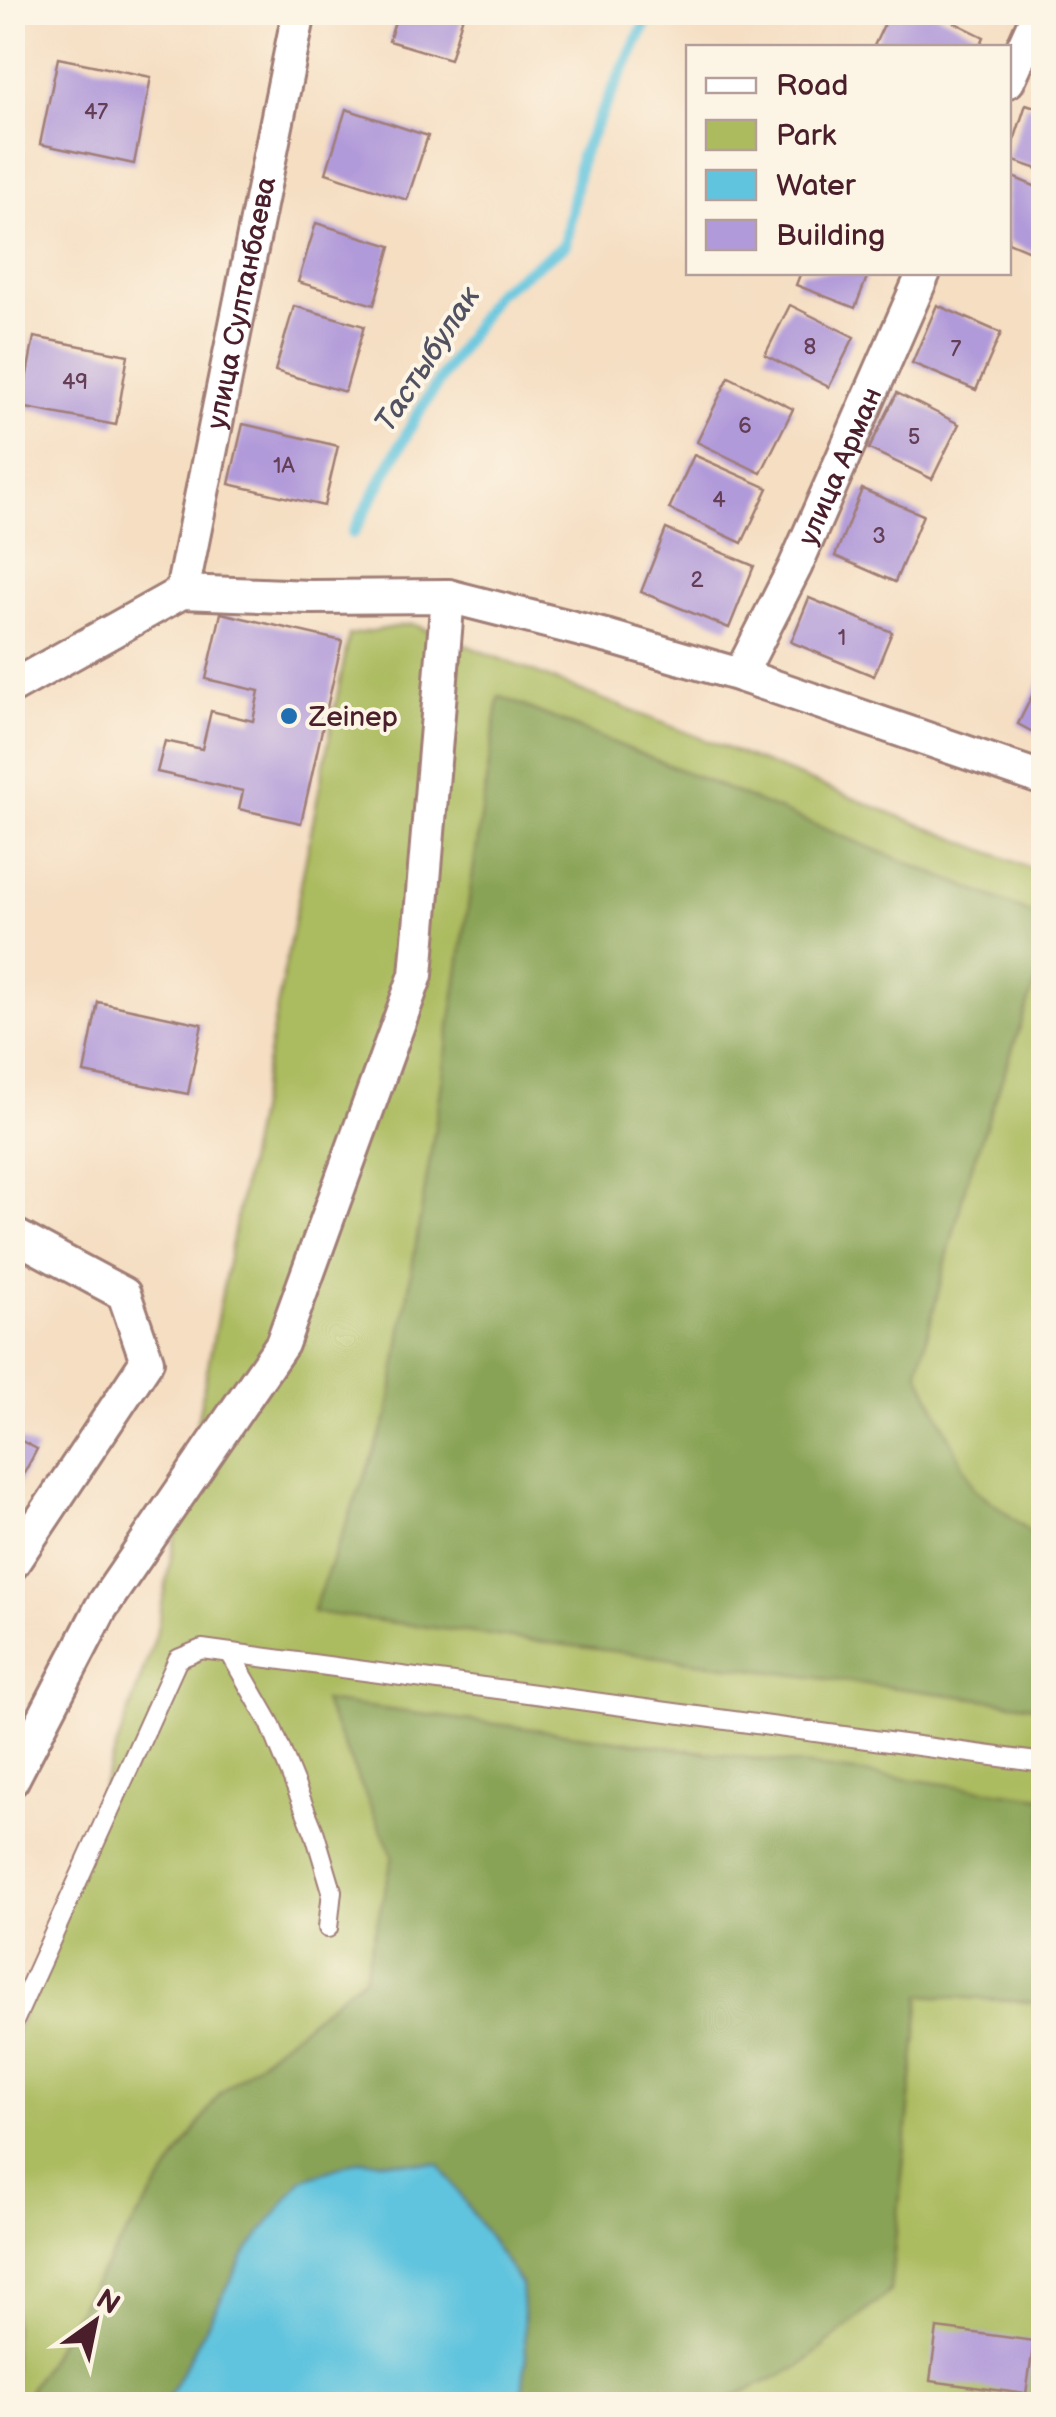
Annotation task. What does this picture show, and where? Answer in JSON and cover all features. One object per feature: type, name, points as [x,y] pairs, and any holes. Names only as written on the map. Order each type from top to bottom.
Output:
[{"type":"street","name":"улица Султанбаева","points":[[182,592],[298,12]]},
{"type":"street","points":[[1011,74],[1038,12]]},
{"type":"street","name":"улица Арман","points":[[744,666],[795,566],[923,275]]},
{"type":"street","points":[[12,687],[182,592],[310,597],[448,596],[744,666],[1044,780]]},
{"type":"street","points":[[12,1780],[101,1608],[282,1344],[416,975],[448,596]]},
{"type":"street","points":[[12,1234],[124,1294],[147,1361],[12,1564]]},
{"type":"lane","points":[[12,2026],[178,1660],[202,1650],[1044,1763]]},
{"type":"lane","points":[[230,1653],[270,1723],[316,1834],[332,1891],[328,1928]]},
{"type":"green space","points":[[412,624],[1043,873],[1043,2404],[13,2404],[13,2041],[156,1635],[349,635]]},
{"type":"green space","points":[[499,696],[1043,918],[1043,961],[967,1180],[918,1371],[974,1488],[1043,1542],[1043,1707],[312,1612],[388,1416]]},
{"type":"green space","points":[[323,1701],[1043,1797],[1043,2003],[921,1995],[890,2291],[799,2367],[717,2404],[521,2404],[526,2355],[521,2284],[439,2164],[244,2256],[165,2404],[21,2404],[89,2291],[220,2093],[364,1976],[393,1856]]},
{"type":"water","points":[[361,2160],[439,2164],[521,2285],[526,2355],[521,2404],[165,2404],[244,2256],[302,2180]]},
{"type":"building","points":[[398,12],[464,12],[450,59],[389,41]]},
{"type":"building","points":[[890,12],[933,12],[984,37],[980,45],[874,45]]},
{"type":"building","points":[[58,58],[151,77],[134,164],[40,144]]},
{"type":"building","points":[[1026,104],[1044,110],[1044,171],[1011,160]]},
{"type":"building","points":[[346,109],[428,136],[407,200],[326,173]]},
{"type":"building","points":[[1011,176],[1044,190],[1044,257],[1011,243]]},
{"type":"building","points":[[316,223],[391,246],[374,305],[298,282]]},
{"type":"building","points":[[800,275],[868,275],[855,308],[796,285]]},
{"type":"building","points":[[790,305],[854,337],[829,387],[765,355]]},
{"type":"building","points":[[937,305],[1001,333],[976,390],[912,363]]},
{"type":"building","points":[[294,306],[364,326],[345,392],[275,371]]},
{"type":"building","points":[[34,337],[128,355],[116,425],[21,407]]},
{"type":"building","points":[[729,377],[793,409],[761,473],[697,442]]},
{"type":"building","points":[[897,393],[959,424],[932,479],[869,449]]},
{"type":"building","points":[[243,424],[338,446],[324,506],[229,484]]},
{"type":"building","points":[[694,455],[768,488],[742,543],[669,509]]},
{"type":"building","points":[[862,489],[923,515],[895,582],[835,556]]},
{"type":"building","points":[[666,529],[754,566],[729,628],[641,592]]},
{"type":"building","points":[[809,598],[892,632],[874,676],[791,642]]},
{"type":"building","name":"Zeinep","points":[[221,613],[342,641],[301,823],[239,809],[243,791],[157,772],[165,741],[202,749],[211,711],[253,721],[259,691],[206,679]]},
{"type":"building","points":[[1044,672],[1044,738],[1018,724]]},
{"type":"building","points":[[98,1002],[202,1024],[188,1094],[84,1073]]},
{"type":"building","points":[[12,1436],[37,1449],[12,1496]]},
{"type":"building","points":[[937,2328],[1034,2341],[1026,2394],[930,2381]]},
{"type":"waterway","name":"Тастыбулак","points":[[353,533],[417,415],[496,293],[565,245],[581,155],[651,12]]},
{"type":"place","name":"Zeinep","points":[[289,716]]}]
